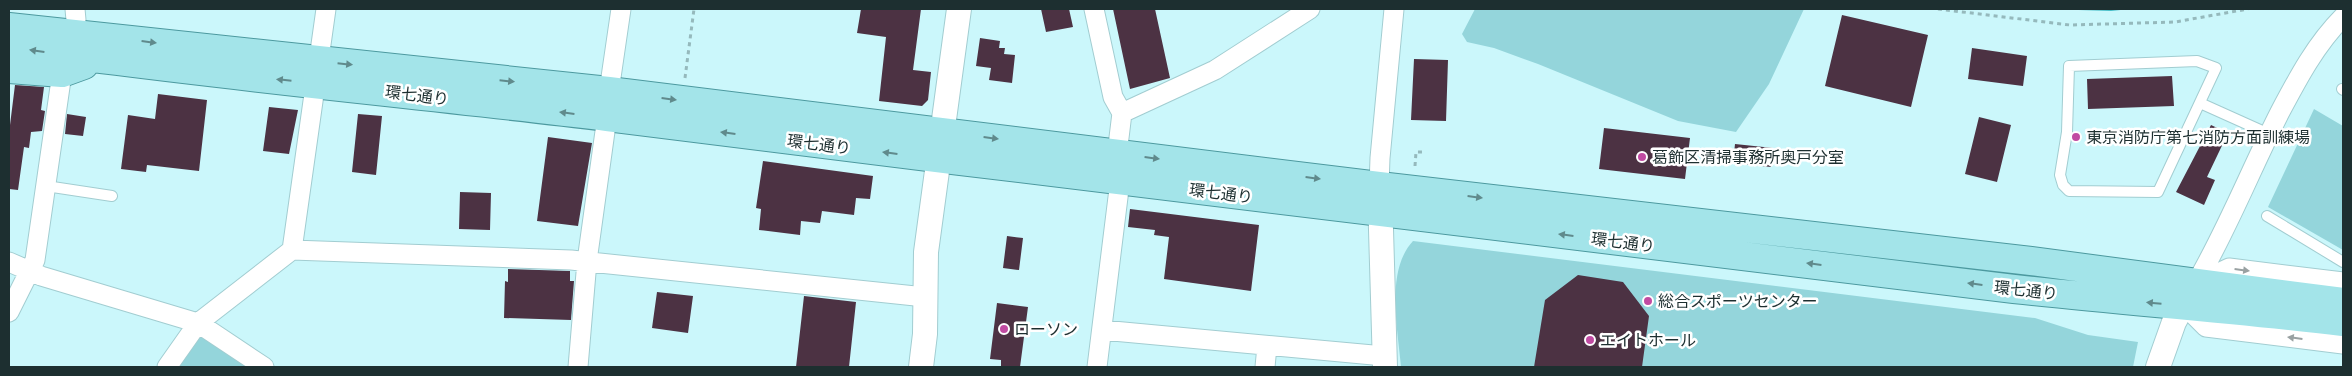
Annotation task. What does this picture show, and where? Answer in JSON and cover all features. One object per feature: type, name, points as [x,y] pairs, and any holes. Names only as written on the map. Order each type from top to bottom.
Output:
[{"type":"main road","name":"環七通り","points":[[17,9],[75,14],[100,48]]},
{"type":"main road","name":"環七通り","points":[[9,27],[100,48]]},
{"type":"main road","name":"環七通り","points":[[9,47],[100,48],[608,104],[942,132],[1379,186],[2031,260],[2190,294]]},
{"type":"main road","name":"環七通り","points":[[9,69],[62,73],[100,48]]},
{"type":"main road","name":"環七通り","points":[[608,104],[938,160],[2007,288],[2190,294],[2240,300],[2343,322]]},
{"type":"main road","name":"環七通り","points":[[2240,300],[2343,302]]},
{"type":"street","points":[[292,250],[326,9]]},
{"type":"street","points":[[578,367],[587,261],[621,9]]},
{"type":"street","points":[[921,367],[926,252],[959,9]]},
{"type":"street","points":[[1094,9],[1113,97],[1122,112],[1117,154]]},
{"type":"street","points":[[1122,112],[1215,70],[1310,9]]},
{"type":"street","points":[[1102,330],[1267,346],[1384,362],[1379,186],[1394,9]]},
{"type":"street","points":[[2158,367],[2171,329],[2216,249],[2269,134],[2310,58],[2323,39],[2343,17]]},
{"type":"street","points":[[9,312],[30,272],[34,260],[62,73]]},
{"type":"street","points":[[1097,367],[1120,181]]},
{"type":"street","points":[[167,367],[198,322],[292,250],[587,261],[925,297]]},
{"type":"street","points":[[9,262],[30,272],[198,322],[264,367]]},
{"type":"street","points":[[2190,294],[2229,268],[2343,282]]},
{"type":"street","points":[[2190,294],[2206,327],[2343,344]]},
{"type":"street","points":[[1265,367],[1267,346]]},
{"type":"lane","points":[[2197,60],[2216,68],[2200,103],[2158,192],[2069,191],[2063,184],[2060,175],[2067,132],[2069,66],[2197,60]]},
{"type":"lane","points":[[2200,103],[2269,134]]},
{"type":"lane","points":[[46,186],[112,196]]},
{"type":"lane","points":[[2267,216],[2343,262]]},
{"type":"path","points":[[684,85],[694,9]]},
{"type":"path","points":[[1938,9],[2070,25],[2175,22],[2248,9]]},
{"type":"path","points":[[1415,166],[1416,152],[1422,152]]},
{"type":"shaded area","points":[[1475,9],[1804,9],[1769,84],[1736,132],[1678,121],[1538,64],[1494,48],[1467,42],[1462,34]]},
{"type":"shaded area","points":[[2046,9],[2130,9],[2111,11]]},
{"type":"shaded area","points":[[2314,109],[2343,126],[2343,250],[2268,207]]},
{"type":"shaded area","name":"総合スポーツセンター","points":[[1413,241],[2035,318],[2088,335],[2138,342],[2133,367],[1401,367],[1396,319],[1396,284],[1404,254]]},
{"type":"shaded area","points":[[197,330],[254,367],[171,367]]},
{"type":"building","points":[[861,9],[921,9],[913,70],[931,72],[928,100],[922,106],[879,101],[886,37],[857,33]]},
{"type":"building","points":[[1041,9],[1069,9],[1073,27],[1046,32]]},
{"type":"building","points":[[1113,9],[1155,9],[1170,78],[1130,89]]},
{"type":"building","points":[[1842,15],[1928,35],[1911,107],[1825,86]]},
{"type":"building","points":[[980,38],[1000,41],[999,48],[1005,48],[1004,54],[1015,55],[1012,83],[989,80],[991,68],[976,66]]},
{"type":"building","points":[[1972,48],[2027,56],[2023,86],[1968,79]]},
{"type":"building","points":[[1414,59],[1448,60],[1446,121],[1411,120]]},
{"type":"building","points":[[2172,76],[2174,106],[2088,109],[2087,79]]},
{"type":"building","points":[[15,85],[44,87],[41,110],[45,111],[42,131],[31,132],[29,148],[24,147],[18,190],[9,189],[9,133]]},
{"type":"building","points":[[158,94],[207,100],[199,171],[147,165],[146,172],[121,169],[128,115],[155,119]]},
{"type":"building","points":[[269,107],[298,110],[289,154],[263,151]]},
{"type":"building","points":[[67,114],[86,117],[83,136],[65,134]]},
{"type":"building","points":[[358,114],[382,116],[376,175],[352,172]]},
{"type":"building","points":[[1979,117],[2011,125],[1997,182],[1965,174]]},
{"type":"building","points":[[2211,125],[2228,133],[2207,177],[2215,180],[2204,205],[2176,192]]},
{"type":"building","points":[[1604,128],[1690,138],[1685,179],[1599,169]]},
{"type":"building","points":[[548,137],[592,143],[578,226],[537,221]]},
{"type":"building","points":[[1735,144],[1773,148],[1771,167],[1733,163]]},
{"type":"building","points":[[763,161],[873,176],[870,199],[856,198],[854,215],[822,211],[820,223],[801,221],[800,235],[759,230],[761,209],[756,208]]},
{"type":"building","points":[[460,192],[491,193],[490,230],[459,229]]},
{"type":"building","points":[[1130,209],[1259,225],[1251,291],[1164,279],[1169,237],[1154,235],[1155,230],[1128,227]]},
{"type":"building","points":[[1007,236],[1023,238],[1019,270],[1003,268]]},
{"type":"building","points":[[508,269],[570,271],[570,281],[574,281],[571,320],[504,318],[505,281],[508,282]]},
{"type":"building","points":[[1578,275],[1623,282],[1649,316],[1642,367],[1534,367],[1545,300]]},
{"type":"building","points":[[657,292],[693,296],[688,333],[652,328]]},
{"type":"building","points":[[804,296],[856,302],[849,367],[796,367]]},
{"type":"building","points":[[997,303],[1028,307],[1020,367],[1001,367],[1001,360],[990,359]]},
{"type":"place","name":"東京消防庁第七消防方面訓練場","points":[[2076,137]]},
{"type":"place","name":"葛飾区清掃事務所奥戸分室","points":[[1642,157]]},
{"type":"place","name":"総合スポーツセンター","points":[[1648,301]]},
{"type":"place","name":"ローソン","points":[[1004,329]]},
{"type":"place","name":"エイトホール","points":[[1590,340]]}]
